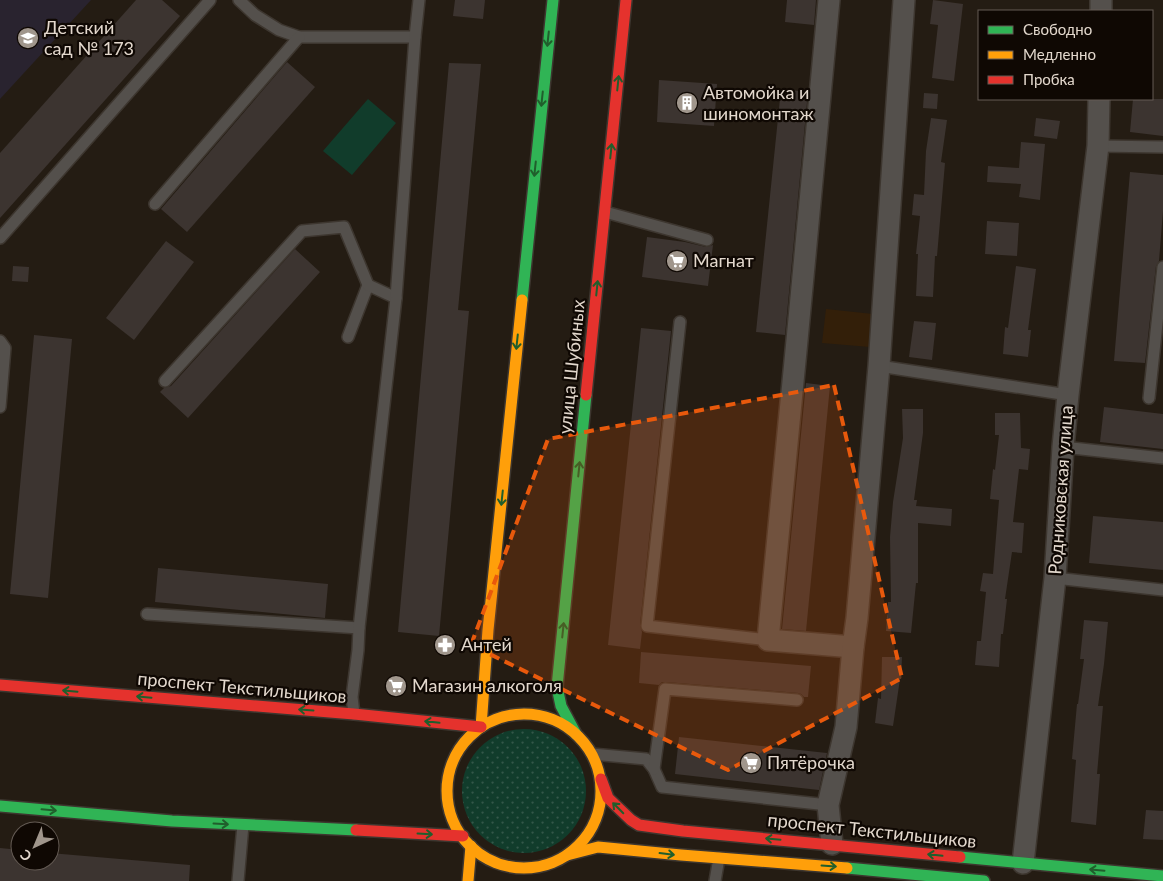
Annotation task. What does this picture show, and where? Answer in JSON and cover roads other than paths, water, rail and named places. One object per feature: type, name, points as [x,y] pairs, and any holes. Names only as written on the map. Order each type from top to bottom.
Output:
[{"type":"main road","points":[[481,726],[488,630],[553,0]]},
{"type":"main road","name":"улица Шубиных","points":[[576,734],[562,711],[557,687],[626,0]]},
{"type":"main road","name":"проспект Текстильщиков","points":[[0,685],[481,726]]},
{"type":"main road","points":[[538,881],[541,874],[564,857],[588,834],[598,815],[601,798],[601,779],[592,754],[585,743],[567,726],[536,714],[505,716],[481,726],[462,745],[450,770],[448,784],[448,798],[456,825],[471,846],[493,861],[521,868],[536,867],[564,857],[598,847],[984,881]]},
{"type":"main road","name":"проспект Текстильщиков","points":[[601,779],[608,798],[631,820],[640,825],[683,831],[832,844],[1023,868],[1163,876]]},
{"type":"main road","points":[[0,806],[172,821],[463,836]]},
{"type":"main road","points":[[468,881],[471,846]]},
{"type":"street","points":[[829,0],[768,640],[853,647]]},
{"type":"street","points":[[832,844],[828,805],[846,727],[857,618],[879,366],[904,0]]},
{"type":"street","name":"Родниковская улица","points":[[1023,868],[1055,578],[1068,394],[1098,146],[1099,100]]},
{"type":"lane","points":[[0,238],[210,0]]},
{"type":"lane","points":[[239,0],[255,15],[279,30],[299,37],[415,37]]},
{"type":"lane","points":[[354,714],[352,697],[396,298],[419,0]]},
{"type":"lane","points":[[155,204],[299,37]]},
{"type":"lane","points":[[1098,146],[1163,147]]},
{"type":"lane","points":[[605,212],[707,240]]},
{"type":"lane","points":[[165,381],[302,231],[344,228],[368,285],[396,298]]},
{"type":"lane","points":[[1149,398],[1163,267]]},
{"type":"lane","points":[[348,337],[368,285]]},
{"type":"lane","points":[[680,322],[647,626],[768,640]]},
{"type":"lane","points":[[0,341],[5,348],[0,407]]},
{"type":"lane","points":[[879,366],[1068,394]]},
{"type":"lane","points":[[1063,447],[1163,458]]},
{"type":"lane","points":[[1055,578],[1163,590]]},
{"type":"lane","points":[[147,614],[359,628]]},
{"type":"lane","points":[[654,770],[665,689],[797,700]]},
{"type":"lane","points":[[592,754],[646,759],[662,787],[828,805]]},
{"type":"lane","points":[[238,881],[243,825]]},
{"type":"lane","points":[[715,881],[719,858]]},
{"type":"lane","points":[[849,881],[850,868]]},
{"type":"place","name":"Детский сад № 173","points":[[28,38]]},
{"type":"place","name":"Автомойка и шиномонтаж","points":[[687,103]]},
{"type":"place","name":"Магнат","points":[[677,261]]},
{"type":"place","name":"Антей","points":[[445,645]]},
{"type":"place","name":"Магазин алкоголя","points":[[396,686]]},
{"type":"place","name":"Пятёрочка","points":[[751,763]]}]
